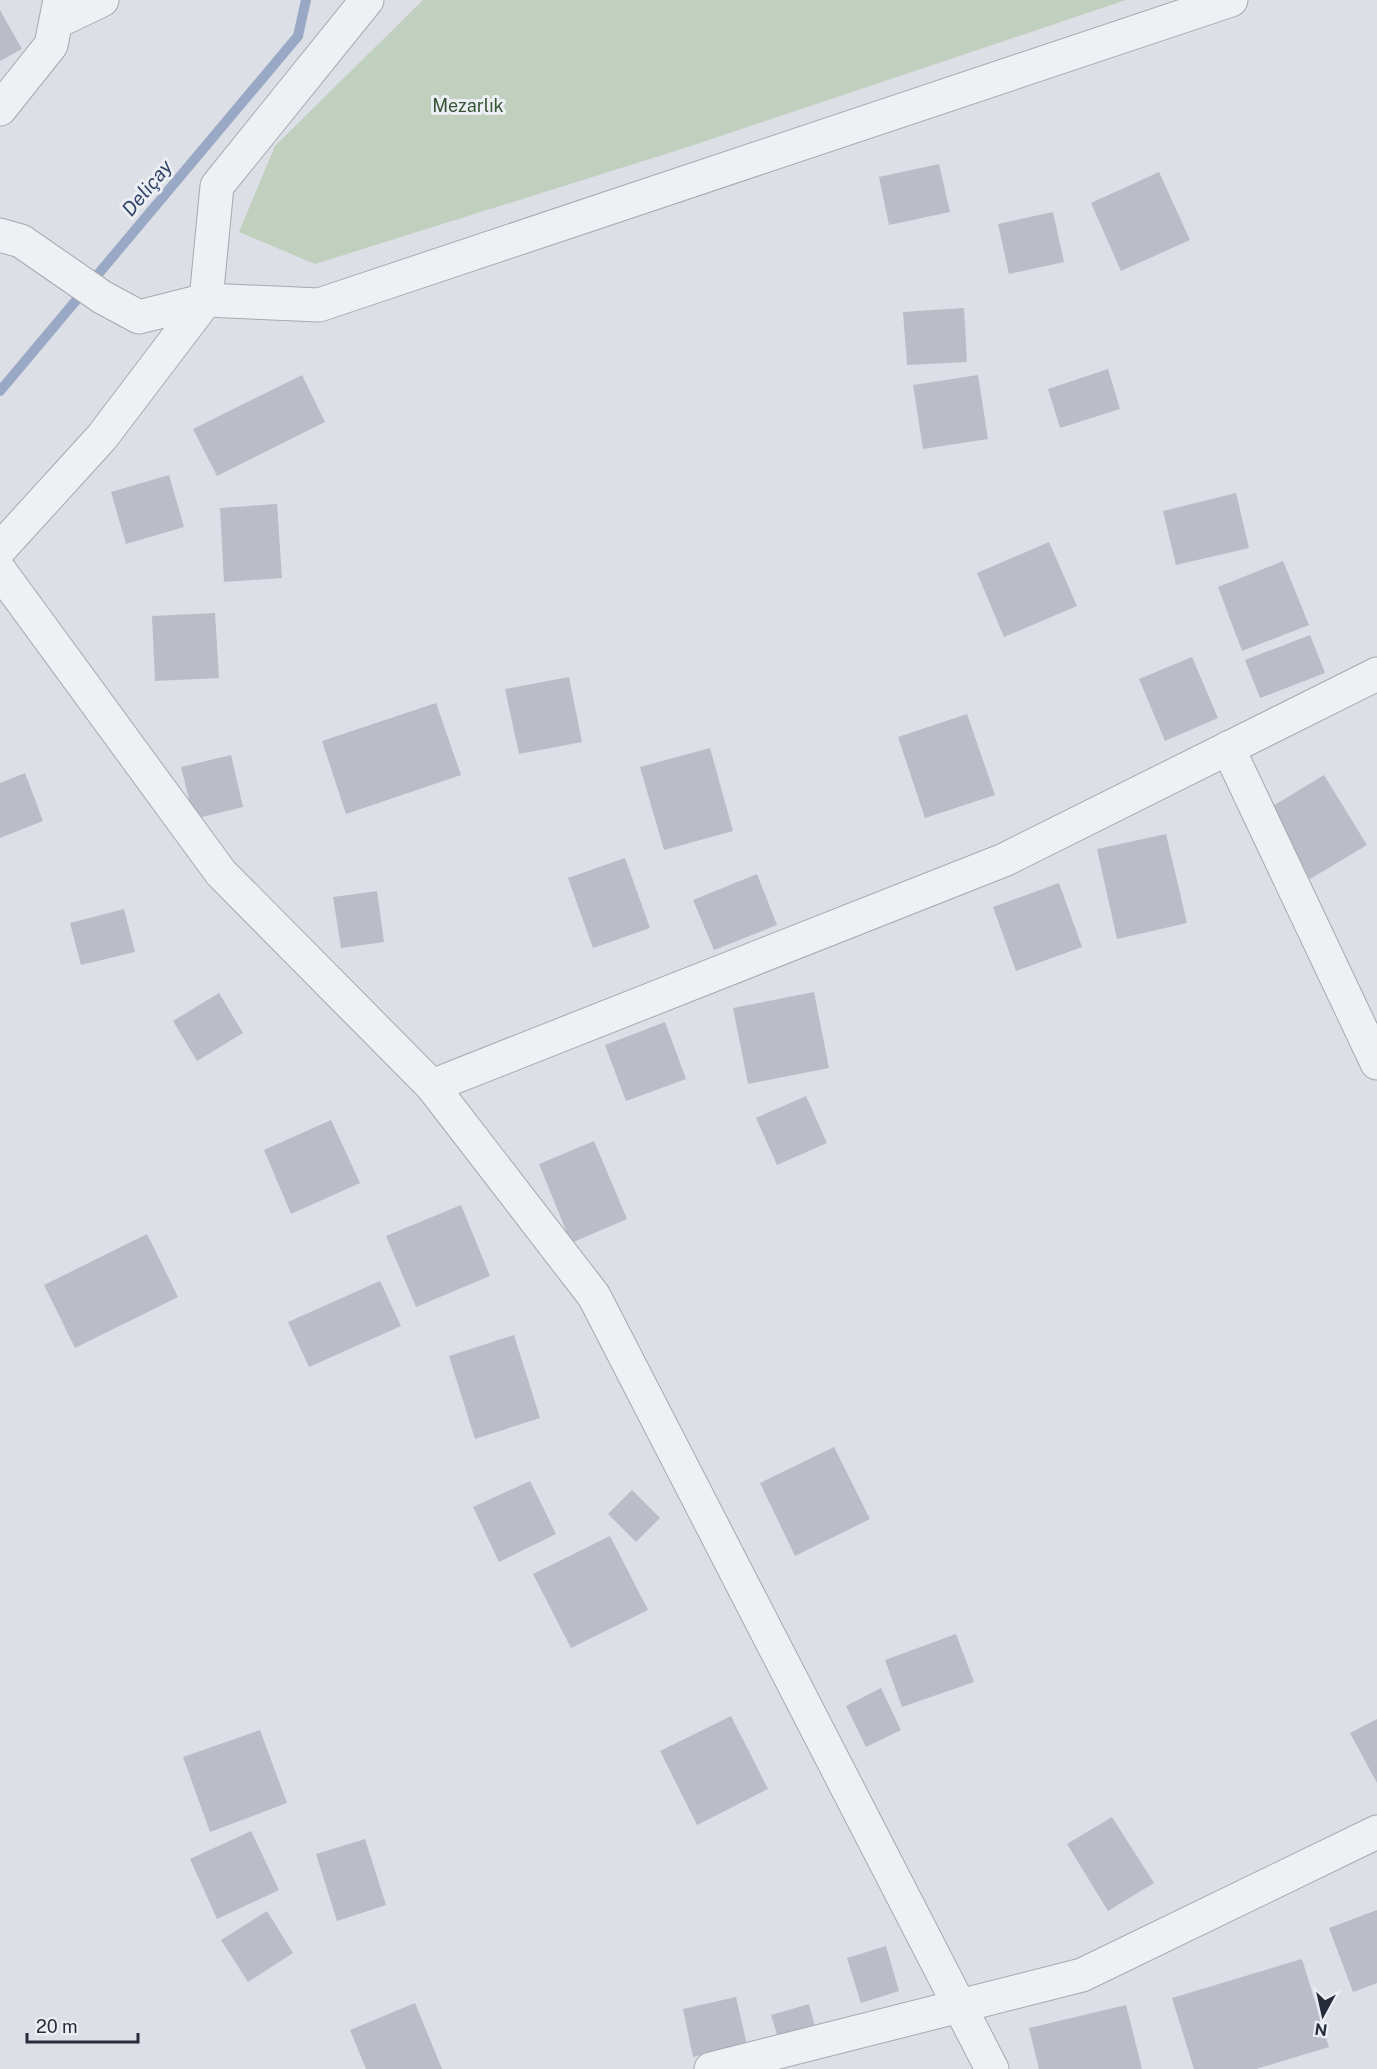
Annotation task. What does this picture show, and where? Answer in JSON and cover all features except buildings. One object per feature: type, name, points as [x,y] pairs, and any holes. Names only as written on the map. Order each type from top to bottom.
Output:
[{"type":"street","points":[[0,109],[51,45],[58,11],[102,0]]},
{"type":"street","points":[[0,549],[102,437],[206,300],[217,186],[367,0]]},
{"type":"street","points":[[11,238],[102,297],[138,317],[206,300],[319,306],[1231,0]]},
{"type":"street","points":[[0,571],[221,873],[432,1086],[594,1296],[992,2069]]},
{"type":"street","points":[[432,1086],[1004,860],[1377,674]]},
{"type":"street","points":[[1228,748],[1377,1063]]},
{"type":"street","points":[[711,2069],[1082,1975],[1377,1832]]},
{"type":"green space","name":"Mezarlık","points":[[423,0],[1126,0],[691,146],[315,264],[239,232],[275,146]]},
{"type":"waterway","name":"Deliçay","points":[[0,391],[298,36],[306,0]]}]
